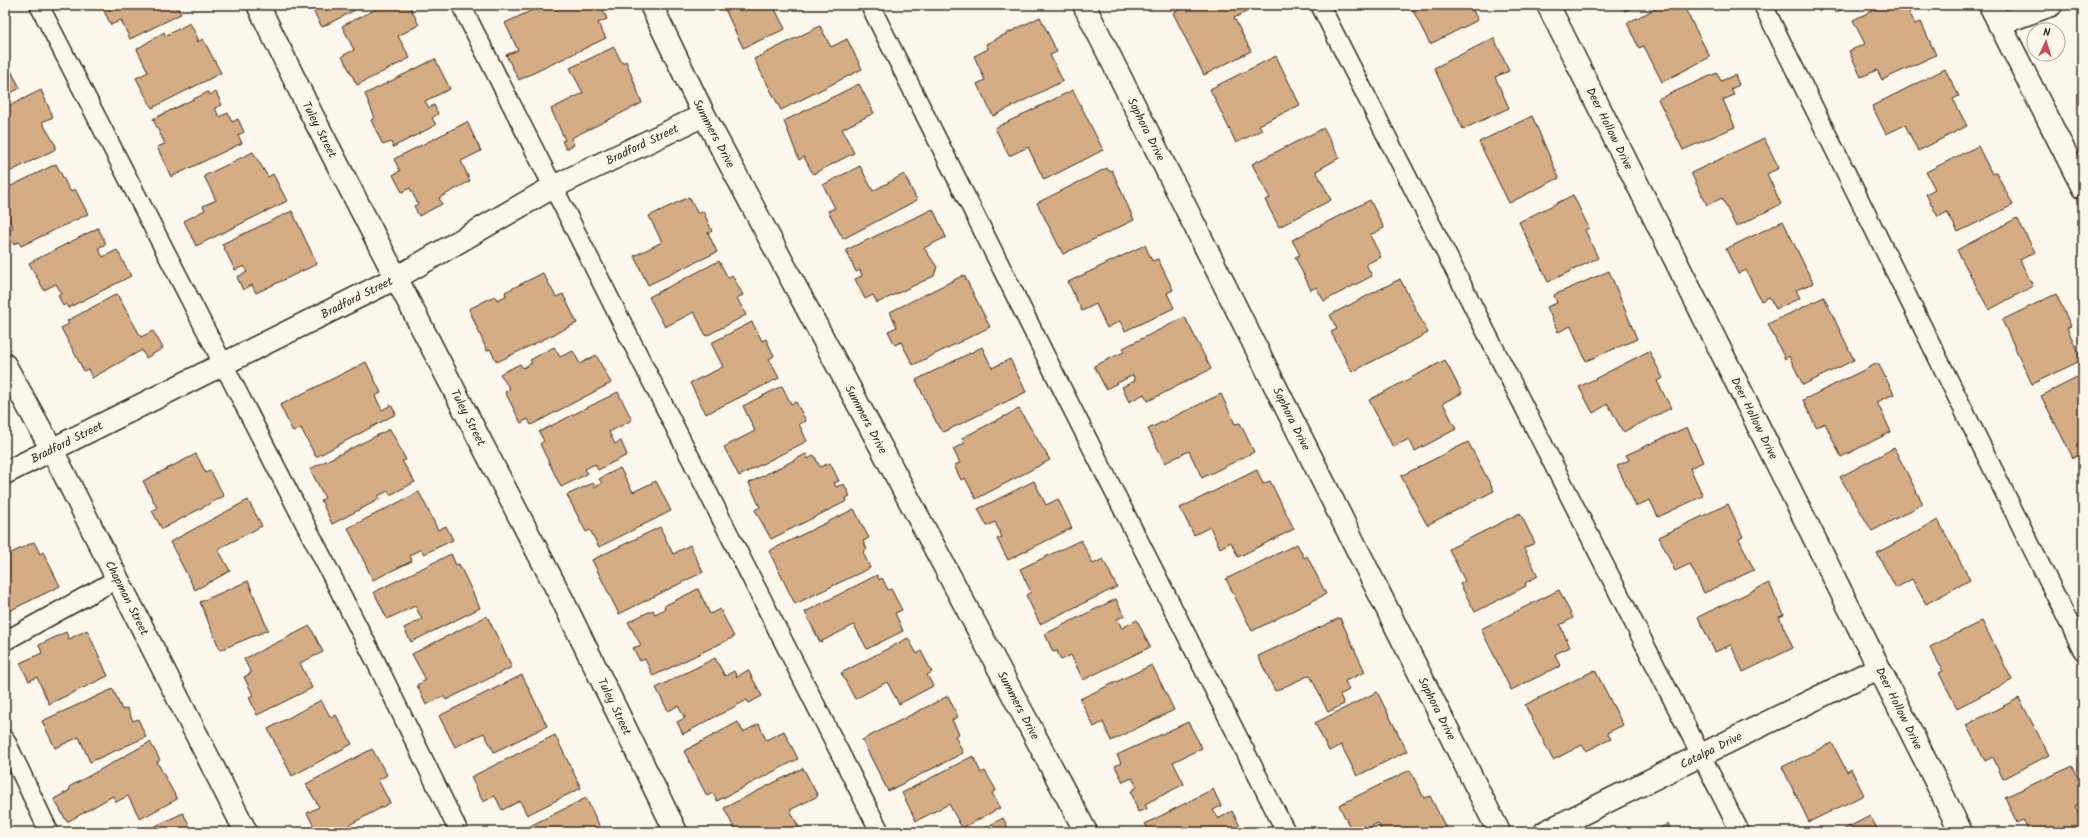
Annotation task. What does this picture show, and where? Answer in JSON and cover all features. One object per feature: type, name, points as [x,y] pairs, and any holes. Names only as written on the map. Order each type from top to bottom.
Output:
[{"type":"street","name":"Tuley Street","points":[[258,5],[396,278],[562,599],[676,832]]},
{"type":"street","name":"Summers Drive","points":[[650,5],[704,115],[1086,832]]},
{"type":"street","name":"Sophora Drive","points":[[1084,5],[1499,832]]},
{"type":"street","name":"Deer Hollow Drive","points":[[1548,5],[1961,832]]},
{"type":"street","points":[[2051,5],[1994,14],[2083,188]]},
{"type":"street","name":"Bradford Street","points":[[5,473],[51,448],[396,278],[553,187],[704,115]]},
{"type":"street","name":"Chapman Street","points":[[5,365],[51,448],[246,832]]},
{"type":"street","name":"Catalpa Drive","points":[[1545,832],[1878,668]]},
{"type":"lane","points":[[39,5],[375,660],[459,832]]},
{"type":"lane","points":[[461,5],[880,832]]},
{"type":"lane","points":[[870,5],[1045,357],[1286,832]]},
{"type":"lane","points":[[1320,5],[1740,832]]},
{"type":"lane","points":[[1763,5],[2083,651]]},
{"type":"lane","points":[[5,641],[117,579]]},
{"type":"lane","points":[[5,739],[50,832]]},
{"type":"building","points":[[101,5],[176,5],[181,14],[130,39],[121,20],[111,25]]},
{"type":"building","points":[[310,5],[352,5],[355,10],[322,27]]},
{"type":"building","points":[[384,5],[409,5],[419,25],[398,36],[410,58],[357,85],[342,56],[354,50],[342,26]]},
{"type":"building","points":[[502,5],[514,5],[505,10]]},
{"type":"building","points":[[543,5],[601,5],[607,19],[598,23],[606,38],[519,80],[506,55],[518,50],[505,23]]},
{"type":"building","points":[[723,5],[773,5],[785,29],[743,48]]},
{"type":"building","points":[[1188,5],[1260,5],[1234,18],[1251,51],[1204,75],[1173,13]]},
{"type":"building","points":[[1410,5],[1470,5],[1478,20],[1430,44]]},
{"type":"building","points":[[1622,5],[1637,5],[1625,11]]},
{"type":"building","points":[[1663,5],[1683,5],[1710,57],[1662,82],[1644,46],[1639,48],[1627,23]]},
{"type":"building","points":[[1832,5],[1851,5],[1835,13]]},
{"type":"building","points":[[1884,5],[1906,5],[1915,24],[1921,22],[1936,55],[1882,80],[1877,70],[1861,77],[1849,51],[1865,44],[1853,20]]},
{"type":"building","points":[[1040,17],[1057,52],[1050,55],[1063,81],[993,116],[977,84],[985,80],[974,56],[988,49],[986,44]]},
{"type":"building","points":[[190,23],[198,39],[197,42],[203,39],[221,73],[152,108],[136,78],[148,72],[137,49],[164,32],[165,36]]},
{"type":"building","points":[[820,26],[831,47],[847,39],[862,69],[781,110],[754,59]]},
{"type":"building","points":[[1494,38],[1509,71],[1495,77],[1509,108],[1463,129],[1434,68]]},
{"type":"building","points":[[614,47],[622,63],[626,61],[642,103],[571,138],[574,145],[566,149],[562,141],[565,140],[551,109],[583,93],[570,68]]},
{"type":"building","points":[[1276,56],[1300,105],[1259,125],[1262,130],[1236,143],[1210,89]]},
{"type":"building","points":[[5,59],[20,88],[5,96]]},
{"type":"building","points":[[435,59],[450,89],[425,101],[429,108],[434,105],[438,114],[432,118],[436,125],[393,147],[391,142],[383,145],[371,120],[375,118],[365,94]]},
{"type":"building","points":[[1945,69],[1959,96],[1953,99],[1967,126],[1918,151],[1905,125],[1886,134],[1872,106]]},
{"type":"building","points":[[1717,73],[1721,81],[1735,75],[1739,85],[1731,89],[1734,95],[1723,100],[1735,127],[1683,150],[1658,99]]},
{"type":"building","points":[[859,84],[874,113],[842,129],[854,153],[813,174],[804,157],[799,160],[784,121]]},
{"type":"building","points":[[41,90],[53,117],[42,122],[56,146],[54,150],[5,174],[5,108]]},
{"type":"building","points":[[1073,90],[1103,150],[1044,180],[1028,147],[1009,156],[995,128]]},
{"type":"building","points":[[208,92],[210,95],[216,92],[222,105],[215,108],[219,117],[228,113],[232,122],[238,119],[244,132],[238,135],[242,143],[171,177],[157,147],[165,144],[153,119]]},
{"type":"building","points":[[1532,116],[1559,178],[1509,203],[1479,142]]},
{"type":"building","points":[[467,122],[481,151],[461,161],[470,181],[439,198],[442,204],[419,216],[414,206],[418,204],[410,188],[402,192],[393,175],[400,171],[394,159]]},
{"type":"building","points":[[1324,128],[1339,158],[1316,171],[1331,200],[1279,227],[1265,200],[1270,198],[1252,164]]},
{"type":"building","points":[[1764,138],[1779,168],[1767,174],[1781,204],[1736,227],[1722,198],[1707,205],[1691,173]]},
{"type":"building","points":[[1978,146],[1992,174],[1996,172],[2013,205],[1958,232],[1947,212],[1938,217],[1926,194],[1935,189],[1926,172]]},
{"type":"building","points":[[253,152],[268,177],[273,174],[287,201],[196,246],[184,221],[205,210],[203,206],[216,200],[204,176]]},
{"type":"building","points":[[56,164],[70,191],[75,189],[88,214],[21,246],[19,242],[13,244],[7,231],[13,228],[7,215],[5,216],[5,189]]},
{"type":"building","points":[[860,166],[873,191],[904,174],[917,200],[843,239],[828,211],[835,208],[823,185]]},
{"type":"building","points":[[1107,168],[1109,171],[1112,170],[1134,220],[1063,254],[1037,203]]},
{"type":"building","points":[[1573,195],[1589,228],[1585,230],[1598,258],[1548,282],[1519,222]]},
{"type":"building","points":[[689,197],[698,214],[703,211],[712,231],[708,233],[717,252],[648,285],[634,256],[662,242],[649,216]]},
{"type":"building","points":[[1370,200],[1384,228],[1370,235],[1381,257],[1366,264],[1372,276],[1324,301],[1316,287],[1311,290],[1295,257],[1300,255],[1292,240]]},
{"type":"building","points":[[933,209],[946,237],[924,248],[937,267],[934,276],[877,303],[873,295],[865,299],[855,279],[862,276],[860,270],[856,272],[846,250]]},
{"type":"building","points":[[292,211],[317,264],[256,293],[252,285],[243,290],[237,277],[247,272],[244,266],[235,270],[222,244]]},
{"type":"building","points":[[2017,218],[2035,252],[2020,260],[2033,286],[1989,310],[1957,250]]},
{"type":"building","points":[[1783,221],[1813,283],[1796,290],[1800,298],[1776,309],[1769,297],[1761,301],[1746,270],[1738,274],[1726,249]]},
{"type":"building","points":[[98,228],[106,244],[98,248],[103,257],[117,250],[131,276],[68,308],[66,304],[63,306],[58,295],[62,294],[56,284],[44,290],[29,263]]},
{"type":"building","points":[[1145,245],[1152,261],[1158,259],[1173,290],[1167,293],[1174,308],[1125,331],[1120,321],[1107,328],[1096,304],[1082,311],[1068,282]]},
{"type":"building","points":[[719,261],[728,278],[732,275],[743,295],[737,298],[746,315],[706,336],[694,312],[665,327],[649,297]]},
{"type":"building","points":[[1609,271],[1637,339],[1586,361],[1571,326],[1558,332],[1547,307],[1557,303],[1554,295]]},
{"type":"building","points":[[543,273],[556,297],[563,294],[577,323],[497,362],[490,349],[487,351],[469,309],[495,296],[497,300],[506,296],[505,292]]},
{"type":"building","points":[[964,275],[990,327],[913,365],[901,342],[895,345],[888,331],[897,327],[890,312]]},
{"type":"building","points":[[1400,279],[1428,333],[1352,372],[1331,332],[1337,329],[1330,315]]},
{"type":"building","points":[[117,294],[141,337],[153,331],[163,348],[146,358],[142,350],[92,378],[88,369],[84,371],[61,328],[69,324],[67,321]]},
{"type":"building","points":[[2056,294],[2071,326],[2067,328],[2082,360],[2032,384],[2002,320]]},
{"type":"building","points":[[1824,297],[1854,360],[1803,385],[1789,356],[1785,359],[1768,324]]},
{"type":"building","points":[[1185,317],[1211,369],[1148,401],[1144,394],[1129,402],[1122,387],[1135,381],[1133,375],[1106,389],[1094,366],[1124,352],[1123,348]]},
{"type":"building","points":[[752,322],[762,341],[766,339],[774,356],[769,359],[779,378],[706,414],[690,383],[723,367],[711,343]]},
{"type":"building","points":[[554,347],[560,357],[573,351],[580,364],[596,355],[611,383],[531,425],[528,419],[521,423],[505,392],[510,389],[500,374],[520,364],[523,368],[532,363],[530,360]]},
{"type":"building","points":[[982,347],[992,368],[1010,359],[1026,392],[944,432],[939,428],[916,380]]},
{"type":"building","points":[[1649,351],[1663,378],[1657,381],[1671,408],[1623,432],[1608,404],[1593,413],[1579,387]]},
{"type":"building","points":[[1445,360],[1462,393],[1443,403],[1456,429],[1415,451],[1409,439],[1393,447],[1369,400]]},
{"type":"building","points":[[366,362],[381,393],[375,396],[382,410],[391,405],[396,414],[316,457],[301,428],[293,432],[280,405]]},
{"type":"building","points":[[1878,363],[1894,394],[1877,402],[1891,432],[1841,457],[1825,423],[1816,427],[1803,400]]},
{"type":"building","points":[[2083,375],[2083,453],[2073,458],[2041,396]]},
{"type":"building","points":[[782,386],[791,404],[796,402],[806,421],[799,424],[807,441],[739,476],[724,447],[755,431],[743,406]]},
{"type":"building","points":[[618,392],[632,420],[609,432],[615,444],[621,441],[627,455],[598,470],[595,464],[585,469],[587,474],[561,487],[540,444],[544,441],[539,432]]},
{"type":"building","points":[[1221,394],[1235,424],[1240,423],[1254,452],[1202,478],[1189,451],[1165,463],[1148,429]]},
{"type":"building","points":[[1019,409],[1050,460],[976,499],[965,478],[961,480],[954,465],[960,463],[953,449],[965,443],[962,438]]},
{"type":"building","points":[[1687,427],[1703,462],[1690,468],[1703,496],[1658,517],[1650,500],[1636,506],[1617,466],[1629,460],[1626,455]]},
{"type":"building","points":[[390,429],[406,460],[402,461],[415,482],[390,495],[388,491],[378,496],[380,499],[332,524],[321,500],[325,498],[310,469]]},
{"type":"building","points":[[1468,442],[1494,491],[1427,525],[1401,476]]},
{"type":"building","points":[[1894,448],[1923,504],[1872,531],[1840,477]]},
{"type":"building","points":[[196,454],[206,473],[210,470],[224,496],[162,529],[152,511],[157,508],[143,481]]},
{"type":"building","points":[[806,454],[808,459],[814,455],[820,467],[830,463],[839,481],[834,483],[836,487],[844,484],[850,496],[846,498],[847,501],[771,539],[755,510],[760,507],[749,483]]},
{"type":"building","points":[[620,468],[633,492],[656,481],[671,511],[599,547],[590,530],[586,532],[567,495],[593,483],[595,487],[602,483],[599,479]]},
{"type":"building","points":[[1257,470],[1263,484],[1270,481],[1294,529],[1238,557],[1231,542],[1220,548],[1210,527],[1194,535],[1180,508]]},
{"type":"building","points":[[1034,481],[1046,505],[1058,499],[1072,528],[1008,560],[997,539],[1002,537],[995,522],[987,526],[978,509]]},
{"type":"building","points":[[419,492],[438,530],[446,526],[453,540],[424,554],[421,549],[410,555],[412,561],[373,580],[348,528]]},
{"type":"building","points":[[248,500],[262,526],[218,549],[230,571],[195,590],[170,542]]},
{"type":"building","points":[[1728,504],[1743,537],[1739,539],[1754,570],[1704,593],[1690,564],[1675,571],[1659,537]]},
{"type":"building","points":[[854,509],[869,538],[863,541],[867,549],[863,552],[870,568],[795,604],[769,551]]},
{"type":"building","points":[[1520,513],[1535,543],[1524,548],[1538,576],[1525,583],[1526,586],[1475,612],[1460,584],[1465,581],[1449,549]]},
{"type":"building","points":[[1938,520],[1970,580],[1926,604],[1912,579],[1896,588],[1877,553]]},
{"type":"building","points":[[660,527],[673,554],[690,545],[703,572],[619,614],[592,560]]},
{"type":"building","points":[[1081,540],[1093,564],[1103,559],[1117,587],[1040,624],[1026,595],[1031,592],[1020,569]]},
{"type":"building","points":[[34,542],[40,554],[43,552],[60,586],[5,613],[5,556]]},
{"type":"building","points":[[1297,544],[1304,558],[1307,556],[1326,594],[1252,631],[1226,579]]},
{"type":"building","points":[[451,554],[456,565],[459,564],[480,608],[411,642],[404,628],[422,619],[415,606],[387,619],[374,592]]},
{"type":"building","points":[[877,575],[879,580],[882,578],[888,590],[891,589],[902,610],[895,613],[903,631],[867,649],[854,625],[820,642],[805,612]]},
{"type":"building","points":[[248,581],[268,630],[220,650],[200,602]]},
{"type":"building","points":[[1769,583],[1784,615],[1779,617],[1793,648],[1743,672],[1731,645],[1715,652],[1698,617]]},
{"type":"building","points":[[698,589],[710,614],[720,609],[734,637],[653,676],[645,659],[640,661],[633,648],[641,645],[628,622],[653,610],[655,614],[665,609],[664,606]]},
{"type":"building","points":[[1559,590],[1573,618],[1560,625],[1570,647],[1555,654],[1560,666],[1511,690],[1481,629]]},
{"type":"building","points":[[1116,599],[1124,616],[1117,619],[1122,628],[1137,620],[1150,647],[1083,680],[1071,655],[1061,660],[1057,651],[1053,652],[1045,634]]},
{"type":"building","points":[[487,616],[512,667],[446,700],[444,696],[426,705],[417,685],[426,680],[412,654]]},
{"type":"building","points":[[1340,618],[1365,672],[1345,681],[1349,690],[1340,695],[1344,704],[1328,712],[1310,675],[1275,691],[1258,656]]},
{"type":"building","points":[[1982,621],[2012,680],[1957,708],[1939,673],[1943,671],[1930,647]]},
{"type":"building","points":[[310,626],[323,652],[300,663],[312,688],[257,715],[249,697],[253,695],[244,677],[251,673],[244,659]]},
{"type":"building","points":[[87,630],[108,676],[49,704],[37,677],[29,681],[20,663],[42,653],[39,645],[66,632],[69,639]]},
{"type":"building","points":[[908,638],[917,654],[921,651],[932,672],[927,675],[933,686],[899,704],[887,682],[855,699],[841,673]]},
{"type":"building","points":[[715,658],[725,676],[734,671],[737,677],[748,670],[762,696],[749,703],[747,700],[683,734],[677,722],[685,718],[678,706],[668,711],[656,688]]},
{"type":"building","points":[[1152,665],[1174,710],[1111,741],[1103,722],[1094,727],[1080,699]]},
{"type":"building","points":[[1595,670],[1623,725],[1607,733],[1611,739],[1586,751],[1582,745],[1553,760],[1525,705]]},
{"type":"building","points":[[522,675],[547,726],[494,752],[484,733],[455,747],[439,716]]},
{"type":"building","points":[[113,689],[122,710],[127,708],[133,721],[138,719],[146,737],[90,762],[79,737],[55,748],[42,721]]},
{"type":"building","points":[[1377,692],[1407,751],[1357,776],[1341,745],[1329,751],[1315,723]]},
{"type":"building","points":[[948,696],[958,717],[952,720],[959,734],[955,736],[963,753],[888,791],[862,740]]},
{"type":"building","points":[[2019,698],[2049,755],[2003,779],[1993,757],[1985,761],[1966,725]]},
{"type":"building","points":[[321,700],[331,718],[336,715],[352,744],[292,776],[268,729]]},
{"type":"building","points":[[738,722],[743,732],[759,724],[766,740],[784,731],[798,759],[717,801],[713,793],[707,796],[684,751]]},
{"type":"building","points":[[1188,722],[1202,748],[1173,762],[1184,784],[1145,804],[1147,809],[1138,812],[1131,791],[1137,787],[1132,778],[1123,782],[1115,766],[1121,763],[1117,755]]},
{"type":"building","points":[[555,735],[581,788],[527,815],[520,801],[502,810],[495,796],[483,802],[471,777]]},
{"type":"building","points":[[150,742],[160,760],[157,762],[177,799],[140,819],[128,796],[116,802],[113,796],[67,822],[54,799],[70,790],[69,787]]},
{"type":"building","points":[[1832,743],[1847,772],[1851,769],[1864,795],[1809,822],[1782,767]]},
{"type":"building","points":[[372,749],[387,775],[378,780],[390,803],[336,832],[317,832],[307,813],[319,807],[306,784]]},
{"type":"building","points":[[973,756],[981,773],[985,771],[996,790],[992,793],[1000,808],[962,828],[949,804],[916,821],[902,793]]},
{"type":"building","points":[[2073,766],[2083,789],[2083,802],[2075,806],[2083,824],[2083,832],[2029,832],[2023,820],[2017,823],[2005,797]]},
{"type":"building","points":[[803,768],[818,796],[790,810],[801,832],[736,832],[724,808]]},
{"type":"building","points":[[1410,770],[1424,798],[1430,796],[1446,828],[1438,832],[1382,832],[1378,823],[1360,832],[1352,832],[1339,805]]},
{"type":"building","points":[[1213,789],[1221,806],[1213,810],[1218,819],[1232,811],[1243,832],[1150,832],[1145,824]]},
{"type":"building","points":[[586,798],[601,829],[595,832],[518,832]]},
{"type":"building","points":[[183,813],[193,832],[143,832]]},
{"type":"building","points":[[1870,816],[1879,832],[1839,832]]},
{"type":"building","points":[[1003,818],[1010,832],[977,832]]},
{"type":"building","points":[[1668,824],[1672,832],[1652,832]]}]
